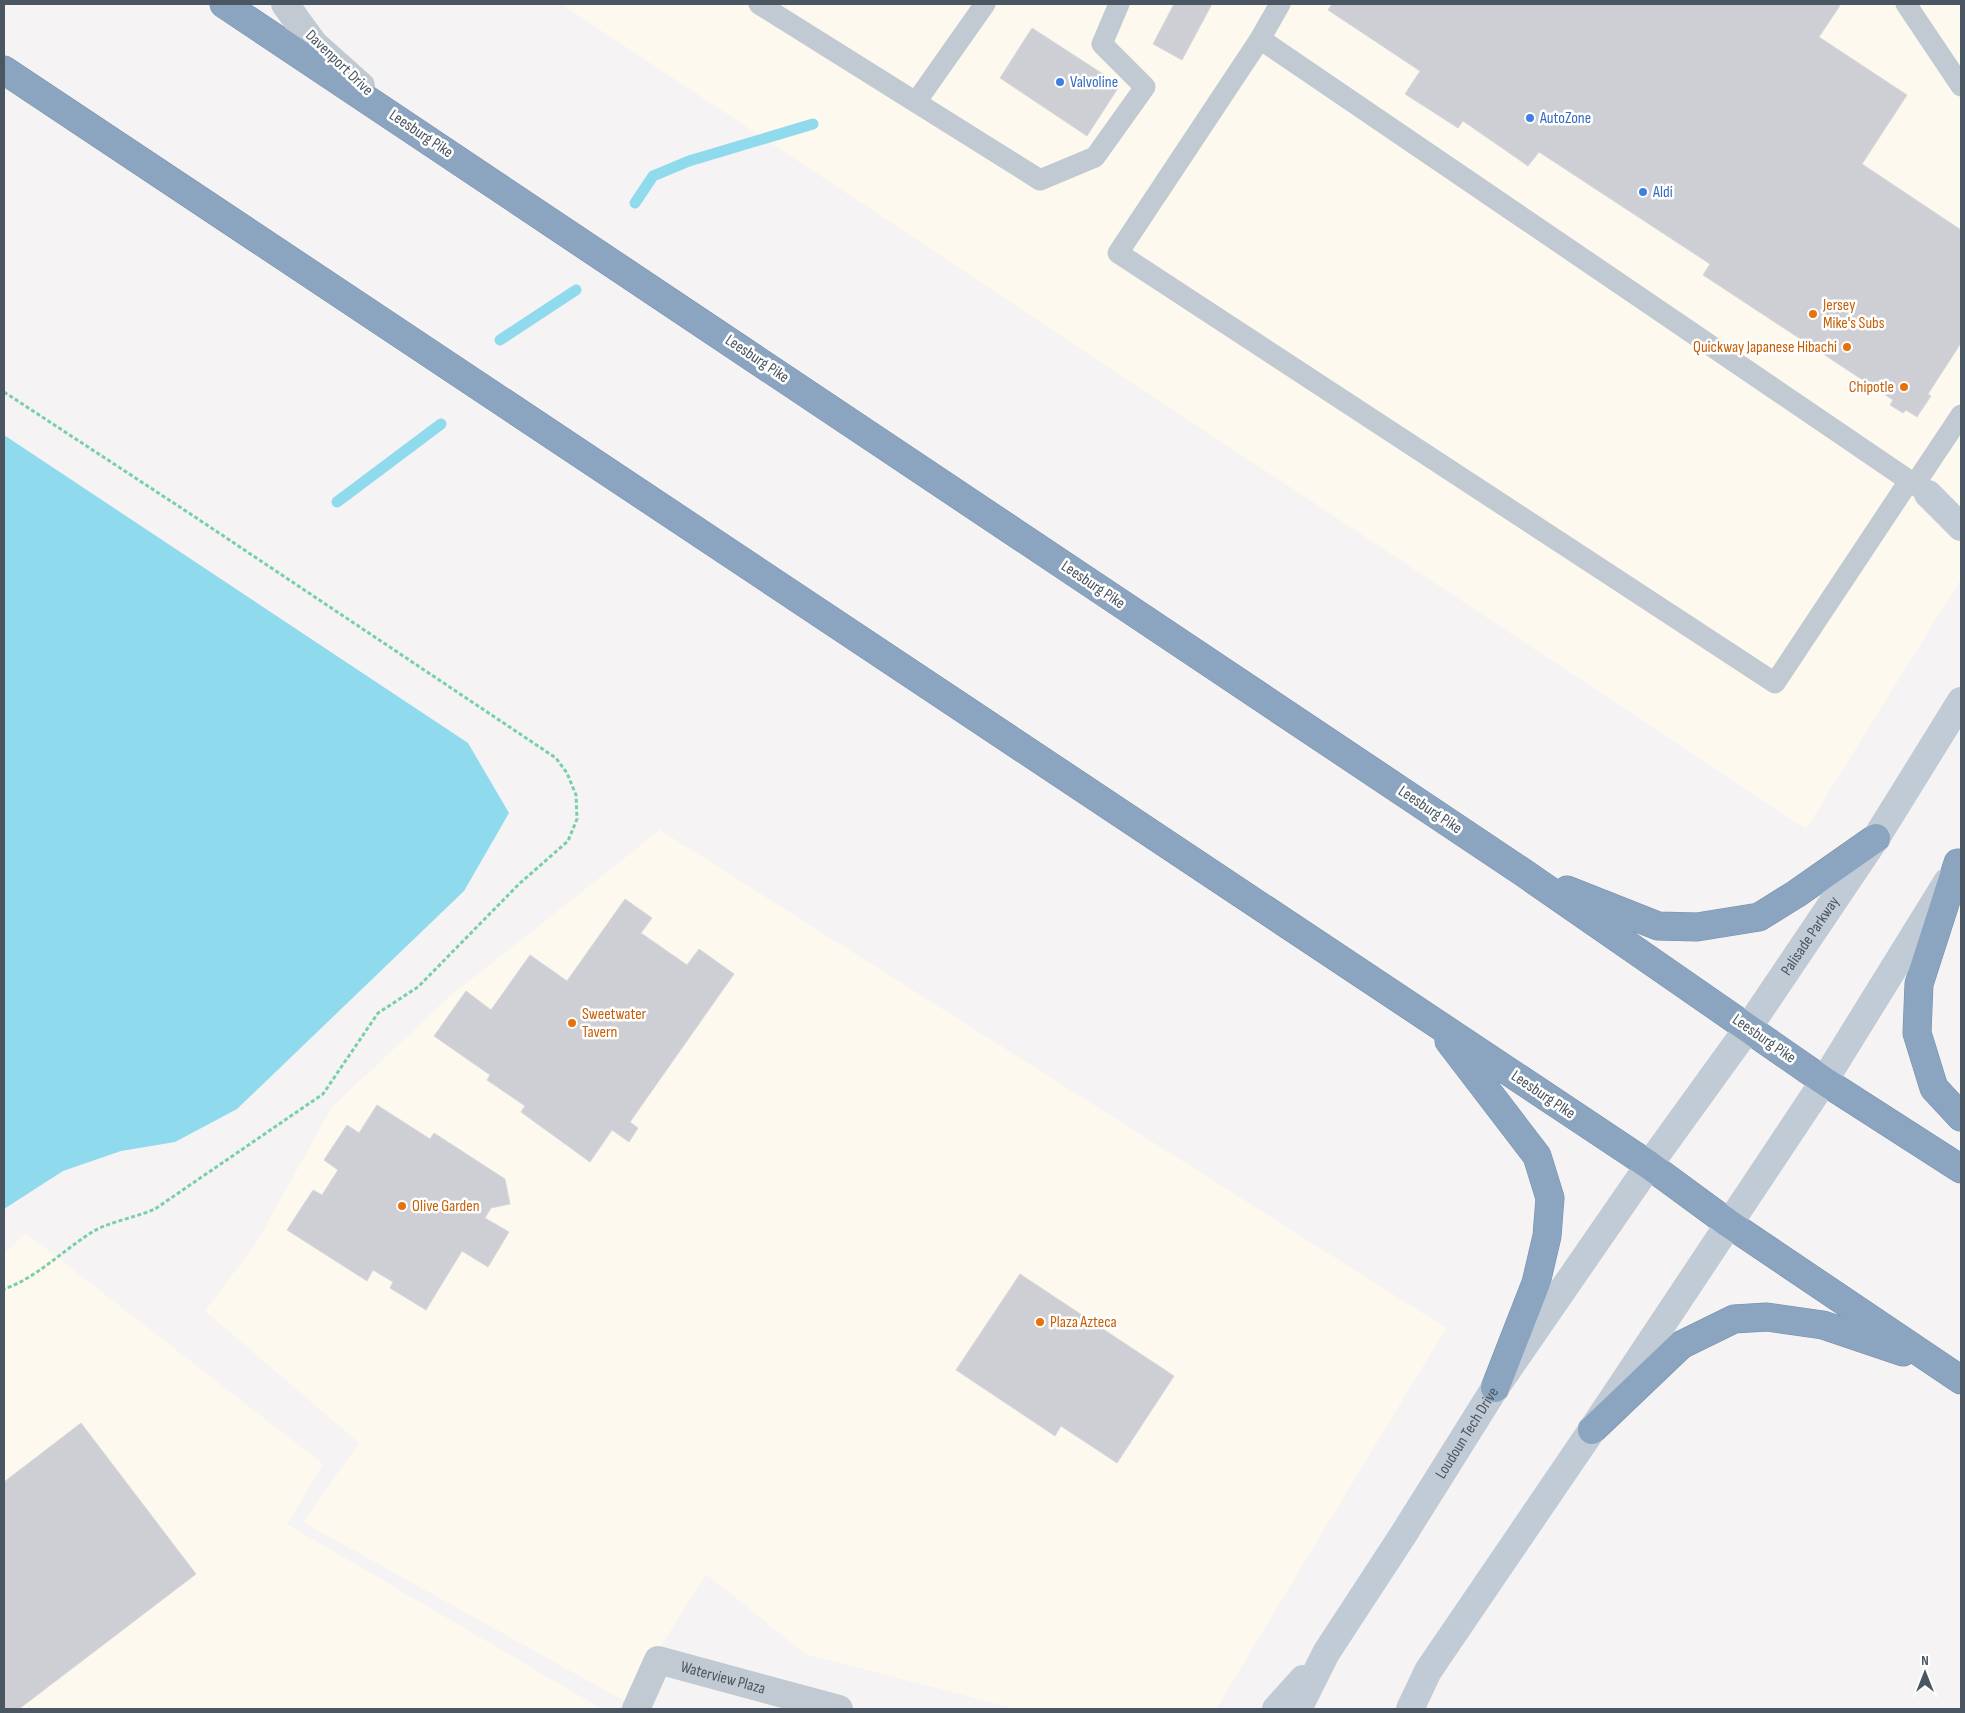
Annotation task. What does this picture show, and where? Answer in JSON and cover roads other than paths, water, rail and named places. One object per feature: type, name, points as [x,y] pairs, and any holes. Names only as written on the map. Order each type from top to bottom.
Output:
[{"type":"highway","name":"Leesburg Pike","points":[[224,4],[398,118],[1524,873],[1824,1081],[1961,1169]]},
{"type":"highway","points":[[4,70],[1436,1024],[1537,1156],[1550,1198],[1547,1236],[1536,1283],[1495,1388]]},
{"type":"highway","points":[[1524,873],[1658,926],[1697,927],[1759,916],[1796,894],[1876,838]]},
{"type":"highway","points":[[1960,861],[1919,984],[1917,1033],[1934,1088],[1961,1117]]},
{"type":"highway","name":"Leesburg PIke","points":[[1436,1024],[1649,1165]]},
{"type":"highway","points":[[1649,1165],[1728,1223],[1961,1380]]},
{"type":"highway","points":[[1592,1430],[1682,1345],[1734,1319],[1767,1317],[1822,1325],[1934,1362]]},
{"type":"street","name":"Davenport Drive","points":[[285,4],[314,44],[398,118]]},
{"type":"street","points":[[1917,486],[1961,503]]},
{"type":"street","points":[[1917,486],[1961,527]]},
{"type":"street","name":"Palisade Parkway","points":[[1649,1165],[1748,1028],[1876,838],[1961,701]]},
{"type":"street","points":[[1410,1709],[1428,1671],[1592,1430],[1824,1081],[1960,861]]},
{"type":"street","name":"Loudoun Tech Drive","points":[[1298,1709],[1326,1653],[1495,1388],[1649,1165]]},
{"type":"street","points":[[1276,1709],[1326,1653]]},
{"type":"street","name":"Waterview Plaza","points":[[636,1709],[658,1660],[839,1709]]},
{"type":"lane","points":[[759,4],[1040,180],[1096,156],[1145,87],[1102,44],[1119,4]]},
{"type":"lane","points":[[916,102],[985,4]]},
{"type":"lane","points":[[1280,4],[1260,39],[1118,254],[1775,683],[1917,486],[1961,415]]},
{"type":"lane","points":[[1906,4],[1961,86]]},
{"type":"lane","points":[[1260,39],[1917,486]]},
{"type":"water","points":[[4,435],[468,743],[509,813],[464,891],[237,1109],[175,1142],[121,1151],[63,1171],[4,1209]]},
{"type":"waterway","points":[[635,203],[653,176],[689,161],[813,124]]},
{"type":"waterway","points":[[500,340],[576,290]]},
{"type":"waterway","points":[[337,502],[441,424]]},
{"type":"place","name":"Valvoline","points":[[1060,82]]},
{"type":"place","name":"AutoZone","points":[[1530,118]]},
{"type":"place","name":"Aldi","points":[[1643,192]]},
{"type":"place","name":"Jersey Mike's Subs","points":[[1813,314]]},
{"type":"place","name":"Quickway Japanese Hibachi","points":[[1847,347]]},
{"type":"place","name":"Chipotle","points":[[1904,387]]},
{"type":"place","name":"Sweetwater Tavern","points":[[572,1023]]},
{"type":"place","name":"Olive Garden","points":[[402,1206]]},
{"type":"place","name":"Plaza Azteca","points":[[1040,1322]]}]
